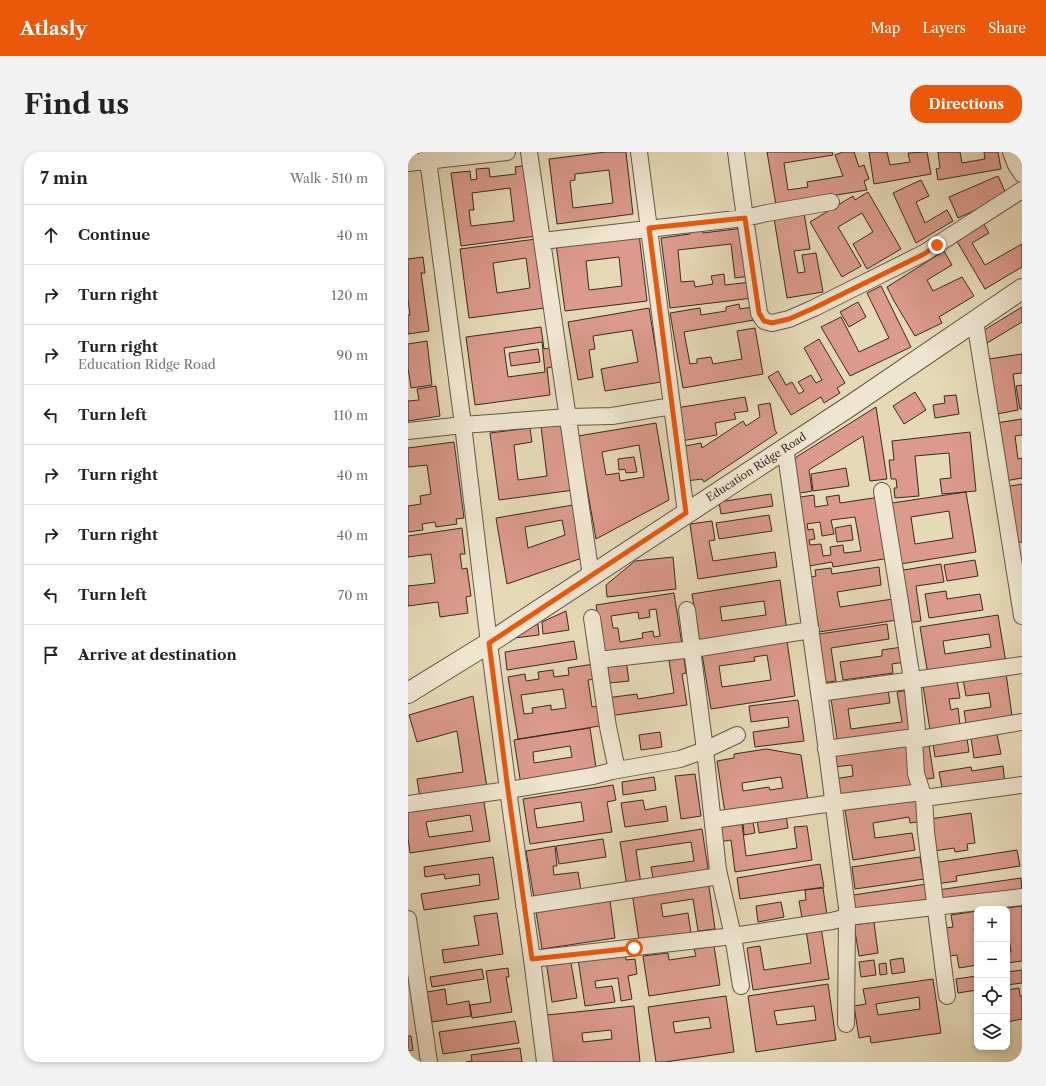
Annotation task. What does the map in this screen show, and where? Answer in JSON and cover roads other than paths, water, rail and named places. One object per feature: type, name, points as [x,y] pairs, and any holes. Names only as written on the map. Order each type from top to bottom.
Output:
[{"type":"street","points":[[408,163],[428,157],[508,152]]},
{"type":"street","points":[[529,152],[591,576]]},
{"type":"street","points":[[639,152],[686,513]]},
{"type":"street","points":[[736,152],[759,313],[764,321],[772,323],[789,319],[814,308],[924,254],[1022,190]]},
{"type":"street","points":[[1011,152],[1016,165],[1022,174]]},
{"type":"street","points":[[428,157],[508,790],[545,1062]]},
{"type":"street","points":[[542,241],[745,218],[831,202]]},
{"type":"street","name":"Education Ridge Road","points":[[408,693],[489,643],[850,406],[1022,289]]},
{"type":"street","points":[[975,321],[1022,616]]},
{"type":"street","points":[[408,431],[568,417],[612,416],[672,406]]},
{"type":"street","points":[[785,448],[847,908],[846,1024]]},
{"type":"street","points":[[882,491],[912,680],[917,730],[915,738],[916,774],[923,795],[926,832],[946,996]]},
{"type":"street","points":[[688,610],[718,870],[733,936],[740,986]]},
{"type":"street","points":[[592,618],[608,727],[617,770]]},
{"type":"street","points":[[598,660],[693,649],[810,630]]},
{"type":"street","points":[[819,693],[1022,665]]},
{"type":"street","points":[[826,749],[915,738],[1022,722]]},
{"type":"street","points":[[408,804],[593,776],[617,770],[680,759],[705,750],[737,735]]},
{"type":"street","points":[[713,820],[833,803],[1022,785]]},
{"type":"street","points":[[524,906],[719,876]]},
{"type":"street","points":[[532,959],[733,936],[832,921],[847,917],[1022,897]]},
{"type":"street","points":[[408,919],[428,1062]]}]
